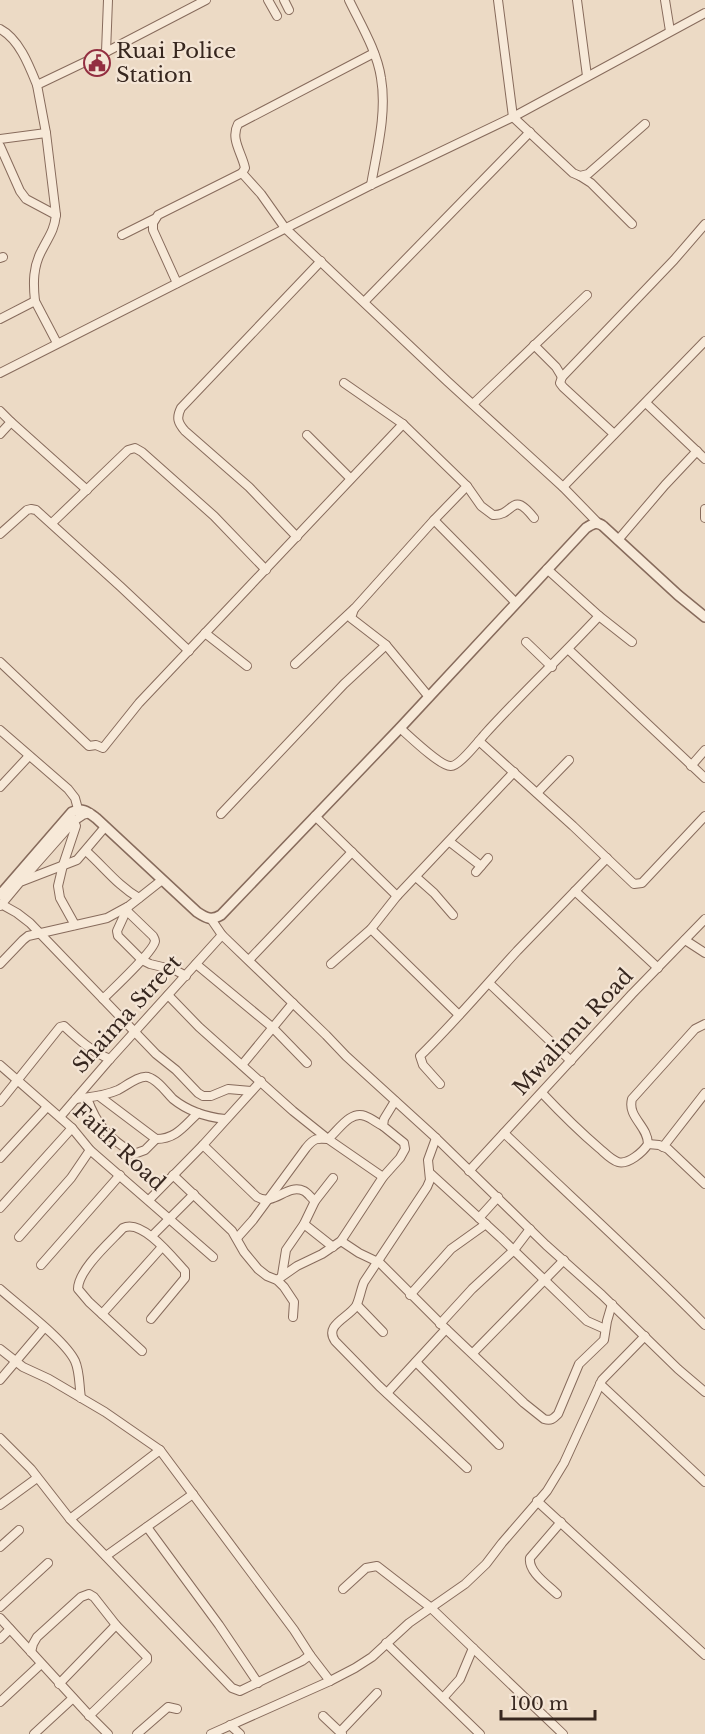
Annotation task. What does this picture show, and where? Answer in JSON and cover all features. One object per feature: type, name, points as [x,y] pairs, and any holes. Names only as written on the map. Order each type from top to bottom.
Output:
[{"type":"street","points":[[106,52],[108,0]]},
{"type":"street","points":[[37,85],[206,0]]},
{"type":"street","points":[[268,0],[277,16]]},
{"type":"street","points":[[284,0],[289,10]]},
{"type":"street","points":[[350,0],[374,53],[383,93],[371,185]]},
{"type":"street","points":[[498,0],[513,117],[573,173],[591,183],[632,224]]},
{"type":"street","points":[[577,0],[587,76]]},
{"type":"street","points":[[665,0],[670,31]]},
{"type":"street","points":[[0,373],[371,185],[513,117],[705,13]]},
{"type":"street","points":[[0,29],[8,34],[30,68],[37,85],[46,134],[56,215],[53,232],[35,266],[33,283],[35,301],[57,343]]},
{"type":"street","points":[[122,235],[243,173],[244,160],[235,138],[238,124],[374,53]]},
{"type":"street","points":[[580,176],[588,174],[645,124]]},
{"type":"street","points":[[364,303],[530,132]]},
{"type":"street","points":[[0,139],[46,134]]},
{"type":"street","points":[[0,146],[17,186],[26,199],[56,215]]},
{"type":"street","points":[[243,173],[285,228],[563,486],[598,523],[705,617]]},
{"type":"street","points":[[154,219],[153,230],[177,283]]},
{"type":"street","points":[[614,434],[563,387],[560,383],[562,377],[705,225]]},
{"type":"street","points":[[297,537],[249,487],[185,431],[179,424],[177,416],[321,261]]},
{"type":"street","points":[[473,404],[587,295]]},
{"type":"street","points":[[0,319],[35,301]]},
{"type":"street","points":[[563,486],[705,342]]},
{"type":"street","points":[[534,345],[556,367],[562,377]]},
{"type":"street","points":[[344,383],[403,424],[468,486],[482,506],[493,515],[501,514],[516,504],[521,504],[534,518]]},
{"type":"street","points":[[645,403],[705,459]]},
{"type":"street","points":[[0,411],[87,490]]},
{"type":"street","points":[[0,434],[11,422]]},
{"type":"street","points":[[0,662],[89,746],[96,745],[103,748],[139,703],[403,424]]},
{"type":"street","points":[[307,435],[350,478]]},
{"type":"street","points":[[52,523],[128,450],[135,448],[214,516],[266,570]]},
{"type":"street","points":[[618,540],[697,451]]},
{"type":"street","points":[[295,664],[355,608],[434,520],[468,486]]},
{"type":"street","points":[[0,534],[24,513],[31,509],[36,510],[189,651]]},
{"type":"street","points":[[705,509],[705,518]]},
{"type":"street","points":[[434,520],[516,603]]},
{"type":"street","points":[[78,809],[90,813],[197,912],[208,919],[221,915],[400,728],[586,528],[598,523]]},
{"type":"street","points":[[547,569],[632,642]]},
{"type":"street","points":[[355,608],[351,618],[386,645],[429,697]]},
{"type":"street","points":[[400,728],[445,765],[455,765],[520,695],[552,667],[599,616]]},
{"type":"street","points":[[205,633],[247,666]]},
{"type":"street","points":[[526,642],[552,667]]},
{"type":"street","points":[[221,814],[344,684],[386,645]]},
{"type":"street","points":[[568,649],[705,778]]},
{"type":"street","points":[[0,730],[68,789],[75,798],[78,809],[20,882],[0,902]]},
{"type":"street","points":[[479,741],[634,884],[642,883],[705,816]]},
{"type":"street","points":[[691,766],[705,750]]},
{"type":"street","points":[[0,787],[29,756]]},
{"type":"street","points":[[537,794],[569,759]]},
{"type":"street","points":[[331,964],[371,929],[416,876],[514,772]]},
{"type":"street","points":[[0,902],[72,818],[90,813]]},
{"type":"street","points":[[315,816],[398,896]]},
{"type":"street","points":[[72,818],[76,826],[63,865],[58,892],[75,925]]},
{"type":"street","points":[[20,882],[77,861],[105,827]]},
{"type":"street","points":[[450,842],[478,869],[488,858]]},
{"type":"street","points":[[86,851],[121,887],[139,898]]},
{"type":"street","points":[[249,960],[352,852]]},
{"type":"street","points":[[440,1084],[420,1061],[420,1056],[607,858]]},
{"type":"street","points":[[416,876],[453,915]]},
{"type":"street","points":[[162,880],[128,909],[117,934],[142,960],[175,970],[186,976]]},
{"type":"street","points":[[575,891],[658,968]]},
{"type":"street","points":[[0,902],[17,913],[39,934],[156,1054],[176,1070],[198,1093],[211,1096],[228,1089],[251,1091]]},
{"type":"street","points":[[0,964],[23,939],[106,918],[128,909]]},
{"type":"street","points":[[103,999],[142,960],[154,944],[153,936],[128,909]]},
{"type":"street","points":[[211,919],[222,935],[346,1056],[705,1392]]},
{"type":"street","name":"Mwalimu Road","points":[[469,1171],[705,919]]},
{"type":"street","points":[[371,929],[459,1015]]},
{"type":"street","name":"Shaima Street","points":[[60,1117],[222,935]]},
{"type":"street","points":[[685,940],[705,953]]},
{"type":"street","points":[[196,964],[272,1027],[307,1063]]},
{"type":"street","points":[[489,983],[571,1061]]},
{"type":"street","points":[[168,995],[199,1027],[293,1111],[328,1140],[383,1177]]},
{"type":"street","points":[[242,1065],[293,1003]]},
{"type":"street","points":[[542,1093],[576,1128],[617,1162],[627,1162],[645,1149],[648,1144],[648,1138],[632,1111],[630,1105],[632,1098],[695,1029],[705,1024]]},
{"type":"street","points":[[0,1102],[60,1027],[64,1026],[79,1041],[96,1053],[110,1059]]},
{"type":"street","name":"Faith Road","points":[[0,1065],[72,1128],[90,1150],[213,1257]]},
{"type":"street","points":[[76,1099],[99,1096],[147,1077],[190,1110],[225,1119]]},
{"type":"street","points":[[149,1200],[261,1081]]},
{"type":"street","points":[[663,1147],[705,1093]]},
{"type":"street","points":[[99,1096],[156,1139],[176,1135],[198,1113]]},
{"type":"street","points":[[87,1098],[99,1124],[110,1136],[135,1154],[145,1150],[156,1139]]},
{"type":"street","points":[[383,1126],[384,1119],[395,1101]]},
{"type":"street","points":[[0,1158],[47,1107]]},
{"type":"street","points":[[173,1175],[232,1231],[244,1252],[258,1269],[267,1276],[279,1277],[341,1241],[383,1177],[400,1158],[405,1147],[404,1143],[383,1126],[360,1115],[344,1123],[328,1140]]},
{"type":"street","points":[[0,1208],[72,1128]]},
{"type":"street","points":[[504,1133],[705,1325]]},
{"type":"street","points":[[237,1238],[310,1143],[317,1138],[328,1140]]},
{"type":"street","points":[[436,1138],[428,1160],[431,1174],[427,1187],[364,1282],[357,1305],[338,1323],[332,1335],[335,1341],[387,1393],[467,1468]]},
{"type":"street","points":[[648,1144],[668,1149],[705,1184]]},
{"type":"street","points":[[203,1145],[257,1197],[267,1200],[287,1191],[298,1190],[304,1191],[315,1201]]},
{"type":"street","points":[[19,1237],[71,1178],[90,1150]]},
{"type":"street","points":[[431,1174],[587,1321],[605,1329]]},
{"type":"street","points":[[41,1265],[120,1175]]},
{"type":"street","points":[[293,1317],[294,1302],[279,1277],[284,1253],[304,1224],[315,1201],[333,1178]]},
{"type":"street","points":[[152,1236],[194,1194]]},
{"type":"street","points":[[479,1218],[498,1197]]},
{"type":"street","points":[[304,1224],[333,1247]]},
{"type":"street","points":[[410,1295],[451,1249],[486,1224]]},
{"type":"street","points":[[142,1351],[78,1288],[80,1276],[123,1228],[128,1226],[134,1226],[152,1236],[185,1271],[185,1278],[151,1319]]},
{"type":"street","points":[[387,1393],[416,1362],[472,1289],[514,1250],[530,1229]]},
{"type":"street","points":[[341,1241],[377,1262],[524,1403],[544,1419],[550,1420],[558,1414],[579,1364],[604,1340],[612,1304]]},
{"type":"street","points":[[102,1314],[162,1247]]},
{"type":"street","points":[[473,1353],[564,1260]]},
{"type":"street","points":[[1,1291],[58,1340],[74,1359],[81,1398]]},
{"type":"street","points":[[357,1305],[383,1332]]},
{"type":"street","points":[[0,1380],[44,1328]]},
{"type":"street","points":[[211,1734],[330,1681],[372,1657],[430,1608],[465,1584],[486,1564],[557,1476],[600,1384],[645,1335]]},
{"type":"street","points":[[0,1349],[15,1361],[81,1398],[160,1450],[330,1681]]},
{"type":"street","points":[[416,1362],[499,1445]]},
{"type":"street","points":[[600,1384],[705,1482]]},
{"type":"street","points":[[0,1438],[22,1460],[70,1519],[232,1688],[240,1690],[258,1683],[310,1655]]},
{"type":"street","points":[[70,1519],[160,1450]]},
{"type":"street","points":[[2,1500],[37,1478]]},
{"type":"street","points":[[106,1556],[193,1494]]},
{"type":"street","points":[[537,1501],[705,1655]]},
{"type":"street","points":[[557,1594],[535,1573],[529,1561],[561,1522]]},
{"type":"street","points":[[147,1527],[213,1615],[258,1683]]},
{"type":"street","points":[[0,1547],[19,1530]]},
{"type":"street","points":[[0,1607],[48,1563]]},
{"type":"street","points":[[343,1588],[366,1568],[377,1566],[430,1608],[563,1734]]},
{"type":"street","points":[[31,1652],[37,1637],[81,1597],[86,1594],[94,1597],[116,1625],[146,1655],[147,1660],[90,1716]]},
{"type":"street","points":[[0,1618],[108,1734]]},
{"type":"street","points":[[59,1684],[116,1625]]},
{"type":"street","points":[[0,1639],[10,1629]]},
{"type":"street","points":[[386,1643],[480,1734]]},
{"type":"street","points":[[443,1698],[460,1679],[473,1648]]},
{"type":"street","points":[[0,1702],[41,1664]]},
{"type":"street","points":[[323,1716],[341,1733],[376,1693]]},
{"type":"street","points":[[34,1734],[73,1698]]},
{"type":"street","points":[[137,1734],[168,1707],[177,1709]]},
{"type":"street","points":[[230,1725],[240,1734]]},
{"type":"place","name":"Ruai Police Station","points":[[97,63]]}]
